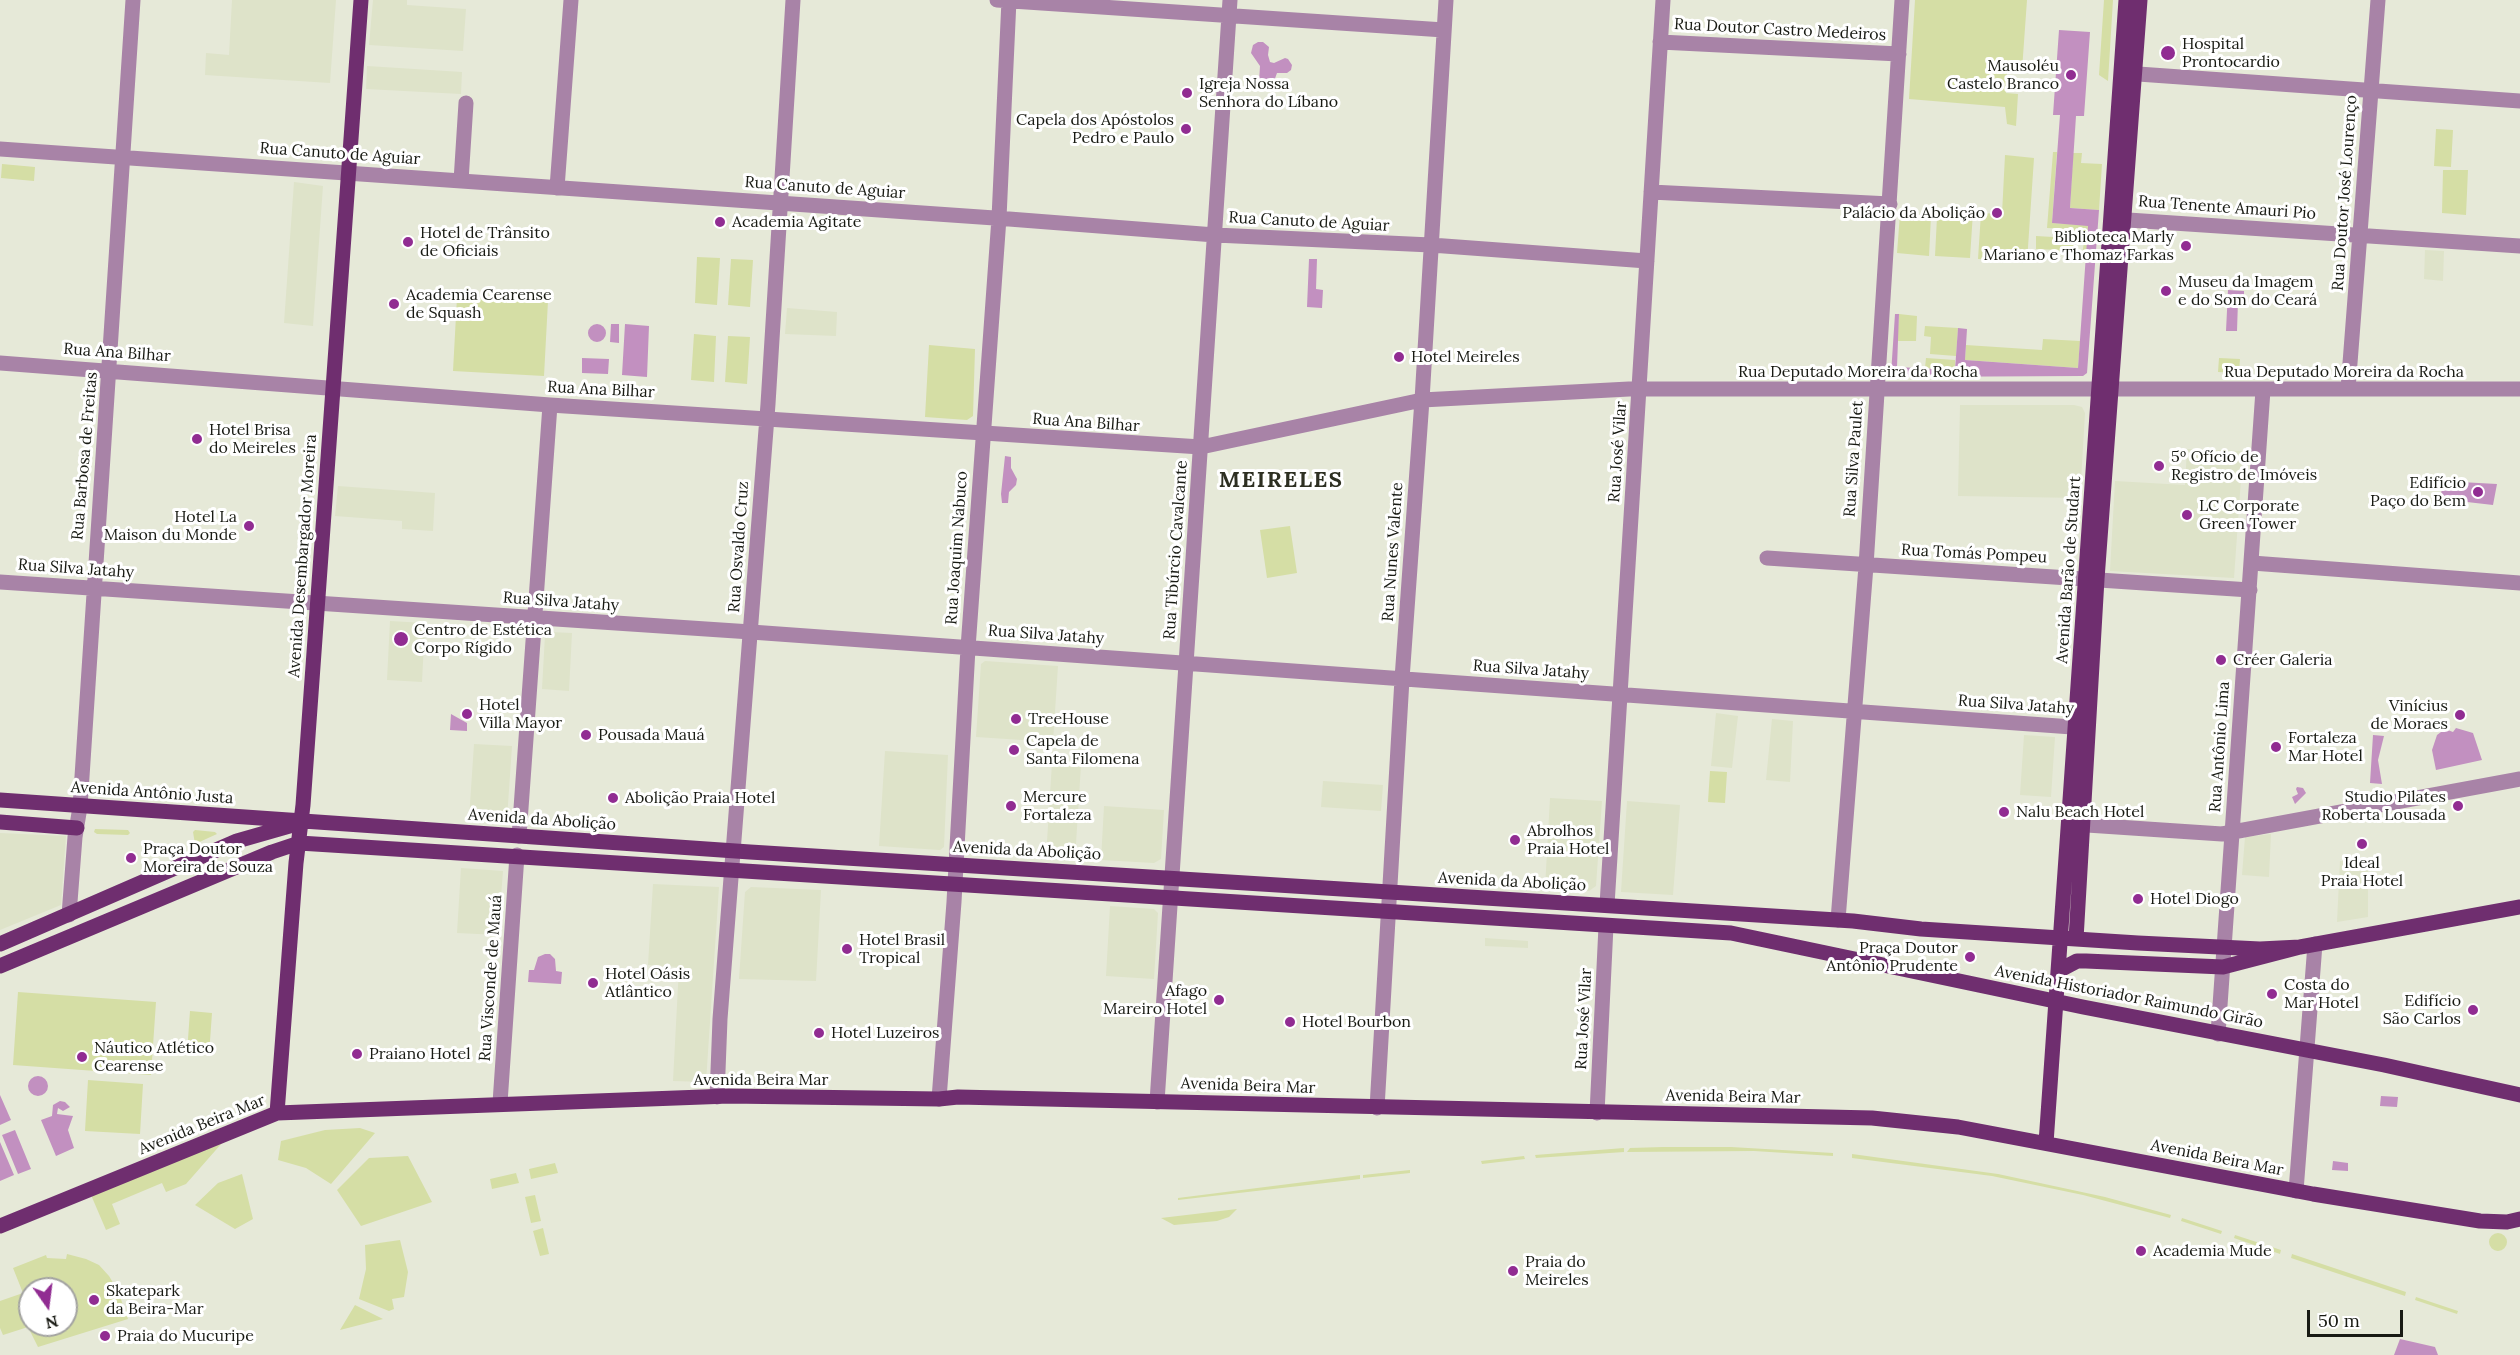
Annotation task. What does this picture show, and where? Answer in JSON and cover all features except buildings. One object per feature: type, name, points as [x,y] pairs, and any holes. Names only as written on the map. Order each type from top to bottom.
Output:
[{"type":"main road","name":"Avenida Desembargador Moreira","points":[[277,1113],[318,604],[361,0]]},
{"type":"main road","name":"Avenida Barão de Studart","points":[[2126,0],[2128,73]]},
{"type":"main road","name":"Avenida Barão de Studart","points":[[2046,1143],[2060,970],[2069,938],[2128,73],[2140,0]]},
{"type":"main road","name":"Avenida Antônio Justa","points":[[0,800],[301,822]]},
{"type":"main road","points":[[0,822],[77,828]]},
{"type":"main road","name":"Avenida da Abolição","points":[[0,944],[237,842],[301,822],[1838,920],[1921,929],[2224,948],[2307,946]]},
{"type":"main road","points":[[0,966],[228,869],[299,843],[517,855],[1606,926]]},
{"type":"main road","points":[[2060,970],[2077,961],[2223,967],[2307,946],[2520,907]]},
{"type":"main road","name":"Avenida Historiador Raimundo Girão","points":[[1606,926],[1731,933],[2218,1034],[2384,1065],[2520,1095]]},
{"type":"main road","name":"Avenida Beira Mar","points":[[0,1226],[277,1113],[500,1103],[717,1097],[939,1099],[958,1097],[1872,1118],[1958,1127],[2296,1191],[2480,1221],[2514,1220]]},
{"type":"street","name":"Rua Barbosa de Freitas","points":[[69,915],[80,807],[133,0]]},
{"type":"street","points":[[557,188],[572,0]]},
{"type":"street","name":"Rua Osvaldo Cruz","points":[[717,1097],[720,1019],[735,851],[767,418],[793,0]]},
{"type":"street","points":[[1005,0],[1229,8],[1444,30]]},
{"type":"street","name":"Rua Joaquim Nabuco","points":[[939,1099],[999,218],[1005,0]]},
{"type":"street","name":"Rua Nunes Valente","points":[[1377,1108],[1446,0]]},
{"type":"street","name":"Rua José Vilar","points":[[1607,905],[1663,0]]},
{"type":"street","name":"Rua Silva Paulet","points":[[1838,920],[1866,566],[1902,0]]},
{"type":"street","name":"Rua Doutor José Lourenço","points":[[2348,389],[2378,0]]},
{"type":"street","name":"Rua Tibúrcio Cavalcante","points":[[1157,1102],[1229,8]]},
{"type":"street","name":"Rua Doutor Castro Medeiros","points":[[1660,42],[1899,54]]},
{"type":"street","points":[[2128,73],[2520,101]]},
{"type":"street","points":[[461,181],[466,103]]},
{"type":"street","name":"Rua Canuto de Aguiar","points":[[0,149],[1215,235],[1431,245],[1647,261]]},
{"type":"street","points":[[1651,192],[1890,204]]},
{"type":"street","name":"Rua Tenente Amauri Pio","points":[[2118,219],[2520,246]]},
{"type":"street","name":"Rua Ana Bilhar","points":[[0,363],[550,405],[1201,447]]},
{"type":"street","name":"Rua Deputado Moreira da Rocha","points":[[1201,447],[1422,400],[1640,389],[2520,389]]},
{"type":"street","name":"Rua Antônio Lima","points":[[2218,1034],[2263,390]]},
{"type":"street","points":[[519,836],[550,405]]},
{"type":"street","name":"Rua Tomás Pompeu","points":[[1767,558],[2250,590]]},
{"type":"street","points":[[2252,563],[2520,583]]},
{"type":"street","name":"Rua Silva Jatahy","points":[[0,582],[750,632],[2083,727]]},
{"type":"street","points":[[2076,825],[2222,834],[2520,779]]},
{"type":"street","name":"Rua Visconde de Mauá","points":[[500,1103],[517,855]]},
{"type":"street","name":"Rua José Vilar","points":[[1597,1113],[1606,926]]},
{"type":"street","points":[[2296,1191],[2306,1051],[2307,946]]},
{"type":"shaded area","points":[[232,0],[336,0],[330,83],[205,75],[206,53],[229,55]]},
{"type":"shaded area","points":[[373,0],[407,0],[407,5],[466,9],[463,51],[369,45]]},
{"type":"shaded area","points":[[2059,30],[2090,32],[2084,116],[2076,116],[2070,208],[2099,210],[2087,373],[2083,376],[1894,377],[1891,374],[1895,314],[1899,314],[1897,367],[1955,370],[1958,328],[1967,329],[1965,360],[2078,368],[2088,226],[2052,223],[2060,115],[2053,115]]},
{"type":"shaded area","points":[[1263,42],[1269,47],[1270,62],[1274,63],[1285,58],[1292,65],[1291,70],[1287,73],[1277,73],[1273,84],[1263,88],[1259,82],[1260,66],[1251,53],[1253,45]]},
{"type":"shaded area","points":[[367,66],[462,72],[461,94],[366,89]]},
{"type":"shaded area","points":[[294,182],[323,186],[313,326],[284,323]]},
{"type":"shaded area","points":[[2425,250],[2444,251],[2443,281],[2424,279]]},
{"type":"shaded area","points":[[1309,259],[1317,259],[1316,289],[1323,290],[1322,308],[1307,307]]},
{"type":"shaded area","points":[[2228,290],[2244,291],[2244,301],[2238,301],[2237,331],[2226,331]]},
{"type":"shaded area","points":[[787,308],[837,312],[836,336],[785,334]]},
{"type":"shaded area","points":[[597,324],[603,327],[606,333],[603,339],[597,342],[591,339],[588,333],[591,327]]},
{"type":"shaded area","points":[[611,324],[619,324],[619,343],[610,342]]},
{"type":"shaded area","points":[[625,324],[649,326],[647,377],[622,375]]},
{"type":"shaded area","points":[[582,358],[609,359],[608,374],[582,373]]},
{"type":"shaded area","points":[[1960,405],[2074,405],[2082,407],[2085,413],[2080,498],[1958,496]]},
{"type":"shaded area","points":[[2187,449],[2243,451],[2234,578],[2110,571],[2115,481],[2185,485]]},
{"type":"shaded area","points":[[1005,456],[1011,457],[1011,468],[1017,479],[1016,485],[1009,492],[1008,503],[1002,503],[1001,494]]},
{"type":"shaded area","points":[[2442,481],[2497,484],[2493,505],[2441,499]]},
{"type":"shaded area","points":[[338,486],[435,493],[433,531],[402,529],[402,521],[335,516]]},
{"type":"shaded area","points":[[390,621],[425,623],[422,682],[387,680]]},
{"type":"shaded area","points":[[550,632],[572,633],[569,691],[542,689],[545,635]]},
{"type":"shaded area","points":[[985,661],[1058,666],[1053,742],[976,737],[981,664]]},
{"type":"shaded area","points":[[1716,713],[1738,716],[1732,768],[1711,766]]},
{"type":"shaded area","points":[[451,714],[467,723],[467,731],[450,730]]},
{"type":"shaded area","points":[[1772,719],[1793,721],[1790,782],[1766,780]]},
{"type":"shaded area","points":[[2456,728],[2473,733],[2482,760],[2436,770],[2432,750],[2437,735],[2445,729],[2453,732]]},
{"type":"shaded area","points":[[2024,735],[2055,737],[2051,797],[2020,795]]},
{"type":"shaded area","points":[[2373,735],[2384,736],[2378,760],[2382,784],[2370,783]]},
{"type":"shaded area","points":[[474,744],[512,746],[507,819],[504,821],[469,819]]},
{"type":"shaded area","points":[[885,751],[948,755],[944,847],[940,850],[879,846]]},
{"type":"shaded area","points":[[1052,763],[1081,765],[1075,859],[1046,857]]},
{"type":"shaded area","points":[[1323,781],[1383,785],[1381,811],[1321,807]]},
{"type":"shaded area","points":[[2297,787],[2303,788],[2306,793],[2295,804],[2292,797],[2298,794]]},
{"type":"shaded area","points":[[1550,798],[1602,801],[1596,886],[1589,891],[1545,888]]},
{"type":"shaded area","points":[[1627,801],[1680,805],[1673,895],[1621,892]]},
{"type":"shaded area","points":[[1104,806],[1164,810],[1161,859],[1154,863],[1101,860]]},
{"type":"shaded area","points":[[0,833],[66,836],[61,905],[0,930]]},
{"type":"shaded area","points":[[2271,834],[2269,877],[2242,875],[2245,837]]},
{"type":"shaded area","points":[[2340,861],[2347,861],[2347,868],[2368,864],[2368,917],[2337,922]]},
{"type":"shaded area","points":[[461,868],[503,871],[498,935],[457,933]]},
{"type":"shaded area","points":[[653,884],[719,887],[706,1082],[673,1081],[679,967],[648,965]]},
{"type":"shaded area","points":[[751,887],[821,890],[816,981],[739,979],[745,892]]},
{"type":"shaded area","points":[[1110,906],[1154,909],[1158,913],[1154,979],[1106,976]]},
{"type":"shaded area","points":[[1485,938],[1528,941],[1528,948],[1485,946]]},
{"type":"shaded area","points":[[550,954],[555,959],[556,971],[562,972],[561,984],[528,982],[529,970],[534,970],[538,957]]},
{"type":"shaded area","points":[[38,1076],[45,1079],[48,1086],[45,1093],[38,1096],[31,1093],[28,1086],[31,1079]]},
{"type":"shaded area","points":[[0,1095],[11,1120],[0,1125]]},
{"type":"shaded area","points":[[2381,1096],[2398,1097],[2397,1107],[2380,1106]]},
{"type":"shaded area","points":[[60,1101],[70,1107],[63,1111],[58,1108],[57,1114],[73,1116],[68,1130],[74,1148],[56,1156],[41,1120],[52,1116],[53,1105]]},
{"type":"shaded area","points":[[15,1130],[31,1169],[18,1174],[2,1135]]},
{"type":"shaded area","points":[[0,1142],[14,1175],[0,1181]]},
{"type":"shaded area","points":[[2333,1161],[2348,1163],[2348,1171],[2332,1170]]},
{"type":"shaded area","points":[[2400,1339],[2435,1347],[2438,1355],[2394,1355]]},
{"type":"green space","points":[[1915,0],[2027,0],[2022,70],[2007,69],[2006,93],[2018,94],[2016,126],[2007,124],[2005,107],[1909,99]]},
{"type":"green space","points":[[2104,0],[2113,0],[2108,81],[2099,75]]},
{"type":"green space","points":[[2436,129],[2453,130],[2451,167],[2434,166]]},
{"type":"green space","points":[[2053,152],[2057,152],[2052,223],[2088,225],[2086,263],[2076,262],[2082,255],[2084,242],[2077,231],[2047,228]]},
{"type":"green space","points":[[2073,153],[2082,153],[2081,163],[2102,164],[2099,210],[2070,208]]},
{"type":"green space","points":[[2005,155],[2034,158],[2027,262],[1978,259],[1981,213],[2002,214]]},
{"type":"green space","points":[[2,164],[35,167],[34,181],[1,178]]},
{"type":"green space","points":[[2443,170],[2468,170],[2466,215],[2442,213]]},
{"type":"green space","points":[[1952,211],[1973,212],[1970,258],[1935,256],[1937,217],[1951,218]]},
{"type":"green space","points":[[1900,214],[1931,216],[1929,256],[1897,253]]},
{"type":"green space","points":[[2036,236],[2070,238],[2074,241],[2074,252],[2068,256],[2060,255],[2058,250],[2036,249]]},
{"type":"green space","points":[[697,257],[720,258],[717,305],[695,303]]},
{"type":"green space","points":[[731,259],[753,260],[750,307],[728,305]]},
{"type":"green space","points":[[457,297],[548,301],[544,376],[453,371]]},
{"type":"green space","points":[[1899,314],[1917,316],[1916,341],[1897,341]]},
{"type":"green space","points":[[1925,326],[1958,328],[1956,356],[1930,354],[1931,337],[1924,336]]},
{"type":"green space","points":[[694,334],[716,336],[714,382],[691,380]]},
{"type":"green space","points":[[728,336],[750,337],[747,384],[725,382]]},
{"type":"green space","points":[[2043,339],[2080,341],[2078,368],[1965,360],[1966,345],[2042,350]]},
{"type":"green space","points":[[929,345],[975,349],[973,416],[967,420],[925,417]]},
{"type":"green space","points":[[1926,358],[1955,360],[1955,370],[1925,368]]},
{"type":"green space","points":[[2219,358],[2240,359],[2239,373],[2218,372]]},
{"type":"green space","points":[[1290,526],[1297,573],[1267,578],[1260,530]]},
{"type":"green space","points":[[1710,771],[1727,772],[1725,803],[1708,802]]},
{"type":"green space","points":[[95,829],[128,830],[130,833],[128,835],[97,834],[94,832]]},
{"type":"green space","points":[[195,830],[217,834],[195,844],[193,832]]},
{"type":"green space","points":[[18,992],[156,1002],[151,1075],[13,1065]]},
{"type":"green space","points":[[190,1011],[212,1013],[209,1055],[187,1053]]},
{"type":"green space","points":[[88,1080],[143,1084],[140,1134],[85,1131]]},
{"type":"green space","points":[[360,1128],[375,1133],[331,1184],[306,1168],[278,1160],[281,1141],[325,1130]]},
{"type":"green space","points":[[222,1143],[186,1184],[166,1192],[162,1183],[112,1204],[120,1224],[106,1230],[91,1195]]},
{"type":"green space","points":[[1731,1147],[1833,1153],[1833,1156],[1754,1151],[1627,1152],[1630,1148]]},
{"type":"green space","points":[[1624,1148],[1624,1152],[1536,1158],[1535,1155]]},
{"type":"green space","points":[[1852,1154],[1998,1174],[2105,1197],[2171,1215],[2170,1218],[2083,1195],[1992,1176],[1852,1158]]},
{"type":"green space","points":[[408,1156],[432,1202],[361,1226],[337,1190],[369,1158]]},
{"type":"green space","points":[[1524,1156],[1525,1159],[1482,1164],[1481,1161]]},
{"type":"green space","points":[[555,1163],[558,1173],[531,1179],[529,1169]]},
{"type":"green space","points":[[1410,1170],[1410,1173],[1363,1178],[1363,1175]]},
{"type":"green space","points":[[516,1173],[519,1183],[492,1189],[490,1179]]},
{"type":"green space","points":[[242,1174],[253,1219],[235,1229],[195,1205],[218,1183]]},
{"type":"green space","points":[[1360,1175],[1360,1179],[1178,1200],[1178,1198]]},
{"type":"green space","points":[[535,1195],[541,1221],[531,1223],[525,1197]]},
{"type":"green space","points":[[1237,1209],[1229,1217],[1217,1221],[1174,1225],[1161,1218]]},
{"type":"green space","points":[[2182,1218],[2222,1231],[2221,1234],[2181,1221]]},
{"type":"green space","points":[[543,1228],[549,1254],[540,1256],[533,1231]]},
{"type":"green space","points":[[2498,1233],[2504,1236],[2507,1242],[2504,1248],[2498,1251],[2492,1248],[2489,1242],[2492,1236]]},
{"type":"green space","points":[[2235,1235],[2281,1250],[2280,1254],[2234,1238]]},
{"type":"green space","points":[[400,1240],[408,1272],[404,1297],[392,1299],[394,1309],[389,1311],[359,1299],[366,1269],[365,1245]]},
{"type":"green space","name":"Skatepark da Beira-Mar","points":[[67,1254],[99,1265],[118,1291],[128,1319],[78,1335],[78,1277],[18,1277],[18,1280],[13,1268],[46,1255],[47,1258],[66,1259]]},
{"type":"green space","points":[[2292,1254],[2406,1292],[2405,1296],[2291,1258]]},
{"type":"green space","name":"Skatepark da Beira-Mar","points":[[18,1295],[18,1330],[3,1335],[0,1328],[0,1301]]},
{"type":"green space","points":[[2416,1297],[2458,1311],[2457,1314],[2415,1300]]},
{"type":"green space","points":[[355,1305],[383,1319],[340,1330]]},
{"type":"green space","name":"Skatepark da Beira-Mar","points":[[33,1337],[70,1337],[38,1347]]},
{"type":"place","name":"Hospital Prontocardio","points":[[2168,53]]},
{"type":"place","name":"Mausoléu Castelo Branco","points":[[2071,75]]},
{"type":"place","name":"Igreja Nossa Senhora do Líbano","points":[[1187,93]]},
{"type":"place","name":"Capela dos Apóstolos Pedro e Paulo","points":[[1186,129]]},
{"type":"place","name":"Palácio da Abolição","points":[[1997,213]]},
{"type":"place","name":"Academia Agitate","points":[[720,222]]},
{"type":"place","name":"Hotel de Trânsito de Oficiais","points":[[408,242]]},
{"type":"place","name":"Biblioteca Marly Mariano e Thomaz Farkas","points":[[2186,246]]},
{"type":"place","name":"Museu da Imagem e do Som do Ceará","points":[[2166,291]]},
{"type":"place","name":"Academia Cearense de Squash","points":[[394,304]]},
{"type":"place","name":"Hotel Meireles","points":[[1399,357]]},
{"type":"place","name":"Hotel Brisa do Meireles","points":[[197,439]]},
{"type":"place","name":"5º Ofício de Registro de Imóveis","points":[[2159,466]]},
{"type":"place","name":"Edifício Paço do Bem","points":[[2478,492]]},
{"type":"place","name":"LC Corporate Green Tower","points":[[2187,515]]},
{"type":"place","name":"Hotel La Maison du Monde","points":[[249,526]]},
{"type":"place","name":"Centro de Estética Corpo Rígido","points":[[401,639]]},
{"type":"place","name":"Créer Galeria","points":[[2221,660]]},
{"type":"place","name":"Hotel Villa Mayor","points":[[467,714]]},
{"type":"place","name":"Vinícius de Moraes","points":[[2460,715]]},
{"type":"place","name":"TreeHouse","points":[[1016,719]]},
{"type":"place","name":"Pousada Mauá","points":[[586,735]]},
{"type":"place","name":"Fortaleza Mar Hotel","points":[[2276,747]]},
{"type":"place","name":"Capela de Santa Filomena","points":[[1014,750]]},
{"type":"place","name":"Abolição Praia Hotel","points":[[613,798]]},
{"type":"place","name":"Mercure Fortaleza","points":[[1011,806]]},
{"type":"place","name":"Studio Pilates Roberta Lousada","points":[[2458,806]]},
{"type":"place","name":"Nalu Beach Hotel","points":[[2004,812]]},
{"type":"place","name":"Abrolhos Praia Hotel","points":[[1515,840]]},
{"type":"place","name":"Ideal Praia Hotel","points":[[2362,844]]},
{"type":"place","name":"Praça Doutor Moreira de Souza","points":[[131,858]]},
{"type":"place","name":"Hotel Diogo","points":[[2138,899]]},
{"type":"place","name":"Hotel Brasil Tropical","points":[[847,949]]},
{"type":"place","name":"Praça Doutor Antônio Prudente","points":[[1970,957]]},
{"type":"place","name":"Hotel Oásis Atlântico","points":[[593,983]]},
{"type":"place","name":"Costa do Mar Hotel","points":[[2272,994]]},
{"type":"place","name":"Afago Mareiro Hotel","points":[[1219,1000]]},
{"type":"place","name":"Edifício São Carlos","points":[[2473,1010]]},
{"type":"place","name":"Hotel Bourbon","points":[[1290,1022]]},
{"type":"place","name":"Hotel Luzeiros","points":[[819,1033]]},
{"type":"place","name":"Praiano Hotel","points":[[357,1054]]},
{"type":"place","name":"Náutico Atlético Cearense","points":[[82,1057]]},
{"type":"place","name":"Academia Mude","points":[[2141,1251]]},
{"type":"place","name":"Praia do Meireles","points":[[1513,1271]]},
{"type":"place","name":"Skatepark da Beira-Mar","points":[[94,1300]]},
{"type":"place","name":"Praia do Mucuripe","points":[[105,1336]]},
{"type":"district","name":"MEIRELES","points":[[1281,481]]}]
